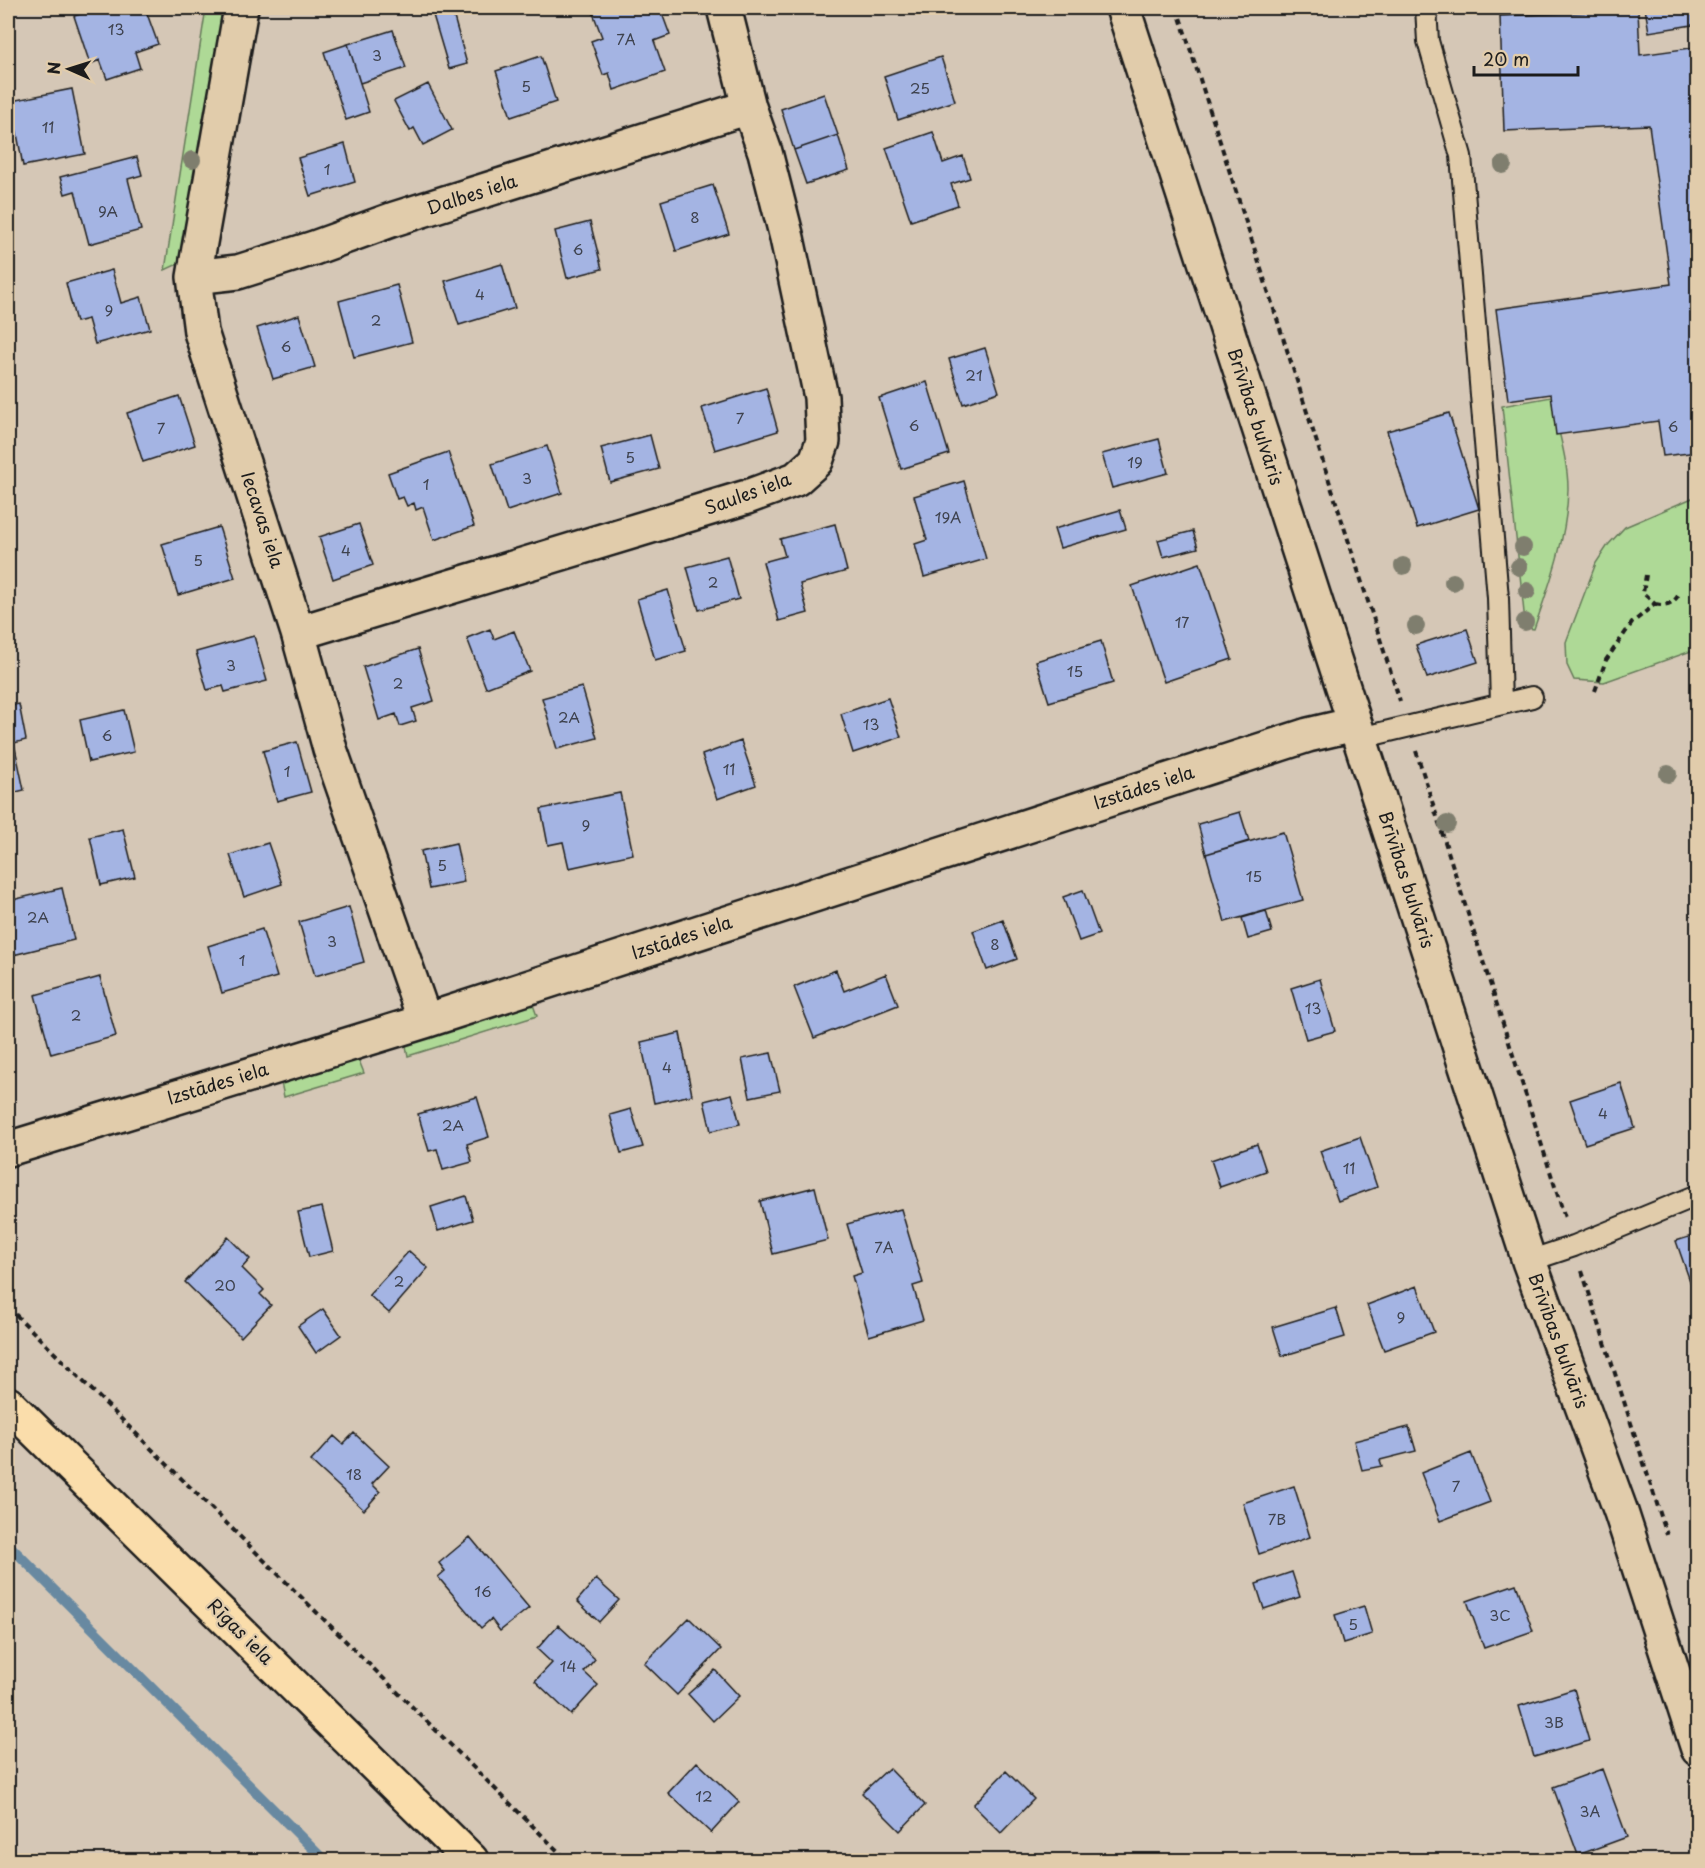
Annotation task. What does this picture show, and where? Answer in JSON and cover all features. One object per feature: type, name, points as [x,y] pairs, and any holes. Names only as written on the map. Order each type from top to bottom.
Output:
[{"type":"main road","name":"Rīgas iela","points":[[8,1404],[471,1860]]},
{"type":"street","name":"Iecavas iela","points":[[241,8],[194,277],[201,332],[298,633],[330,749],[425,1021]]},
{"type":"street","name":"Saules iela","points":[[298,633],[747,497],[796,479],[816,461],[823,441],[820,397],[787,238],[765,152],[749,107],[732,31],[724,8]]},
{"type":"street","name":"Brīvības bulvāris","points":[[1123,8],[1529,1261],[1621,1512],[1698,1749]]},
{"type":"street","name":"Dalbes iela","points":[[194,277],[238,272],[394,219],[749,107]]},
{"type":"street","name":"Izstādes iela","points":[[8,1149],[425,1021],[1308,735],[1358,731]]},
{"type":"lane","points":[[1426,8],[1428,41],[1461,156],[1498,598],[1501,704]]},
{"type":"lane","points":[[1358,731],[1408,725],[1532,697]]},
{"type":"lane","points":[[1529,1261],[1574,1246],[1698,1195]]},
{"type":"path","points":[[1177,8],[1668,1538]]},
{"type":"path","points":[[1646,575],[1643,593],[1655,604],[1663,606],[1671,603],[1680,592]]},
{"type":"path","points":[[1595,691],[1606,660],[1632,623],[1655,604]]},
{"type":"path","points":[[8,1307],[567,1860]]},
{"type":"green space","points":[[206,8],[230,8],[187,248],[178,264],[165,270]]},
{"type":"green space","points":[[1551,397],[1566,466],[1567,507],[1557,560],[1534,629],[1526,628],[1525,622],[1502,406]]},
{"type":"green space","points":[[1697,496],[1697,649],[1604,682],[1574,680],[1567,665],[1566,642],[1596,563],[1608,545],[1625,527]]},
{"type":"green space","points":[[531,999],[537,1016],[408,1056],[405,1041]]},
{"type":"green space","points":[[358,1058],[364,1073],[284,1097],[281,1082]]},
{"type":"building","points":[[99,8],[145,8],[158,44],[135,52],[140,68],[107,79],[100,60],[90,64],[74,16]]},
{"type":"building","points":[[608,8],[660,8],[670,35],[654,41],[665,72],[614,90],[609,73],[603,75],[591,41],[602,37],[593,13]]},
{"type":"building","points":[[1645,8],[1698,8],[1698,24],[1649,32]]},
{"type":"building","points":[[452,10],[467,64],[449,69],[433,15]]},
{"type":"building","points":[[1638,10],[1640,55],[1698,47],[1698,452],[1663,456],[1658,421],[1556,435],[1551,394],[1508,400],[1496,309],[1671,284],[1649,125],[1504,131],[1500,16]]},
{"type":"building","points":[[393,30],[406,68],[360,83],[348,44]]},
{"type":"building","points":[[348,44],[369,112],[346,120],[324,52]]},
{"type":"building","points":[[541,56],[556,102],[511,117],[496,71]]},
{"type":"building","points":[[941,57],[955,101],[898,120],[884,76]]},
{"type":"building","points":[[428,84],[452,130],[423,145],[414,128],[410,131],[394,101]]},
{"type":"building","points":[[72,89],[85,154],[23,166],[11,101]]},
{"type":"building","points":[[824,94],[838,135],[794,150],[781,109]]},
{"type":"building","points":[[933,132],[943,163],[963,156],[970,178],[951,184],[958,205],[911,221],[886,148]]},
{"type":"building","points":[[838,135],[849,170],[806,184],[794,150]]},
{"type":"building","points":[[345,144],[355,182],[310,196],[298,158]]},
{"type":"building","points":[[137,157],[142,175],[128,179],[141,230],[89,244],[75,191],[65,194],[60,177]]},
{"type":"building","points":[[713,185],[729,234],[676,251],[661,201]]},
{"type":"building","points":[[590,222],[602,269],[567,278],[555,231]]},
{"type":"building","points":[[502,264],[515,308],[459,325],[445,281]]},
{"type":"building","points":[[112,270],[121,303],[141,297],[150,329],[95,344],[88,319],[76,322],[66,283]]},
{"type":"building","points":[[397,285],[412,342],[354,357],[339,301]]},
{"type":"building","points":[[299,315],[315,367],[273,379],[257,328]]},
{"type":"building","points":[[985,348],[999,392],[963,404],[949,359]]},
{"type":"building","points":[[927,382],[949,454],[901,469],[879,398]]},
{"type":"building","points":[[766,388],[778,431],[715,450],[702,408]]},
{"type":"building","points":[[179,396],[195,445],[143,462],[127,413]]},
{"type":"building","points":[[1449,413],[1479,509],[1417,528],[1387,431]]},
{"type":"building","points":[[650,435],[659,469],[610,482],[601,448]]},
{"type":"building","points":[[1159,439],[1168,473],[1112,488],[1102,454]]},
{"type":"building","points":[[547,446],[562,493],[507,511],[492,464]]},
{"type":"building","points":[[448,452],[474,526],[434,540],[423,507],[416,510],[414,503],[407,506],[403,497],[397,499],[388,473]]},
{"type":"building","points":[[964,481],[986,559],[924,577],[915,544],[927,540],[914,496]]},
{"type":"building","points":[[1120,510],[1126,529],[1060,548],[1054,529]]},
{"type":"building","points":[[359,524],[373,565],[333,579],[319,537]]},
{"type":"building","points":[[835,524],[847,571],[800,584],[808,613],[779,621],[763,562],[785,556],[780,539]]},
{"type":"building","points":[[219,527],[235,578],[178,595],[162,544]]},
{"type":"building","points":[[1193,531],[1198,548],[1163,557],[1158,540]]},
{"type":"building","points":[[727,556],[739,599],[699,610],[687,567]]},
{"type":"building","points":[[1200,563],[1232,659],[1164,682],[1132,586]]},
{"type":"building","points":[[668,590],[686,651],[655,660],[637,599]]},
{"type":"building","points":[[490,629],[494,639],[514,631],[530,671],[486,688],[467,638]]},
{"type":"building","points":[[1467,629],[1478,662],[1427,678],[1416,645]]},
{"type":"building","points":[[254,636],[267,681],[225,692],[223,686],[207,690],[196,652]]},
{"type":"building","points":[[1101,641],[1113,683],[1049,702],[1036,661]]},
{"type":"building","points":[[418,649],[434,701],[412,708],[416,721],[400,726],[396,714],[379,720],[363,667]]},
{"type":"building","points":[[582,687],[597,738],[557,749],[542,698]]},
{"type":"building","points":[[888,698],[901,737],[853,753],[841,714]]},
{"type":"building","points":[[19,704],[26,740],[14,743],[24,790],[8,794],[8,706]]},
{"type":"building","points":[[124,710],[134,752],[89,762],[80,720]]},
{"type":"building","points":[[741,741],[756,785],[717,799],[702,755]]},
{"type":"building","points":[[297,742],[311,792],[277,801],[263,751]]},
{"type":"building","points":[[620,793],[633,854],[569,868],[563,842],[548,845],[541,809]]},
{"type":"building","points":[[1240,812],[1249,841],[1206,854],[1198,824]]},
{"type":"building","points":[[123,829],[135,877],[101,885],[90,837]]},
{"type":"building","points":[[1283,832],[1303,900],[1225,922],[1206,854]]},
{"type":"building","points":[[268,843],[282,884],[244,897],[230,855]]},
{"type":"building","points":[[456,843],[464,882],[429,889],[421,851]]},
{"type":"building","points":[[62,888],[74,940],[13,955],[8,934],[8,901]]},
{"type":"building","points":[[1083,890],[1099,934],[1079,941],[1063,897]]},
{"type":"building","points":[[349,907],[364,962],[315,976],[299,922]]},
{"type":"building","points":[[1266,911],[1272,932],[1248,939],[1242,918]]},
{"type":"building","points":[[1003,920],[1017,959],[987,970],[973,931]]},
{"type":"building","points":[[262,929],[277,977],[222,993],[208,946]]},
{"type":"building","points":[[836,970],[844,991],[886,974],[898,1005],[814,1038],[794,987]]},
{"type":"building","points":[[100,977],[116,1036],[51,1054],[35,995]]},
{"type":"building","points":[[1320,979],[1335,1031],[1306,1039],[1291,988]]},
{"type":"building","points":[[680,1033],[692,1095],[654,1103],[641,1042]]},
{"type":"building","points":[[771,1053],[780,1091],[750,1097],[742,1059]]},
{"type":"building","points":[[1621,1083],[1635,1128],[1585,1144],[1570,1100]]},
{"type":"building","points":[[732,1094],[740,1124],[711,1131],[704,1101]]},
{"type":"building","points":[[477,1097],[489,1137],[467,1144],[472,1162],[443,1170],[437,1149],[429,1151],[418,1114]]},
{"type":"building","points":[[631,1109],[643,1147],[621,1153],[610,1115]]},
{"type":"building","points":[[1360,1137],[1377,1187],[1338,1201],[1320,1151]]},
{"type":"building","points":[[1257,1144],[1266,1171],[1220,1187],[1211,1160]]},
{"type":"building","points":[[815,1187],[828,1240],[773,1254],[760,1201]]},
{"type":"building","points":[[466,1196],[473,1220],[438,1231],[431,1207]]},
{"type":"building","points":[[322,1207],[333,1251],[309,1257],[298,1212]]},
{"type":"building","points":[[901,1209],[923,1283],[913,1286],[923,1320],[869,1336],[852,1276],[862,1273],[847,1224]]},
{"type":"building","points":[[1698,1234],[1698,1304],[1676,1241]]},
{"type":"building","points":[[228,1237],[250,1259],[242,1268],[264,1290],[260,1294],[271,1305],[241,1337],[185,1282]]},
{"type":"building","points":[[409,1251],[428,1268],[389,1313],[369,1295]]},
{"type":"building","points":[[1417,1286],[1434,1332],[1384,1350],[1367,1305]]},
{"type":"building","points":[[1336,1308],[1345,1337],[1282,1356],[1273,1327]]},
{"type":"building","points":[[323,1309],[341,1335],[316,1353],[298,1326]]},
{"type":"building","points":[[1409,1427],[1416,1451],[1380,1460],[1382,1466],[1362,1470],[1354,1441]]},
{"type":"building","points":[[354,1433],[389,1466],[372,1484],[380,1492],[364,1510],[311,1461],[334,1436],[343,1444]]},
{"type":"building","points":[[1471,1453],[1490,1502],[1440,1521],[1421,1473]]},
{"type":"building","points":[[1294,1486],[1310,1537],[1259,1554],[1243,1503]]},
{"type":"building","points":[[470,1537],[529,1608],[500,1631],[491,1619],[481,1628],[438,1577],[445,1571],[439,1563]]},
{"type":"building","points":[[1292,1572],[1300,1597],[1264,1609],[1256,1584]]},
{"type":"building","points":[[596,1579],[619,1600],[599,1622],[577,1601]]},
{"type":"building","points":[[1516,1584],[1533,1631],[1484,1648],[1467,1601]]},
{"type":"building","points":[[1364,1606],[1372,1634],[1343,1643],[1335,1615]]},
{"type":"building","points":[[689,1618],[721,1649],[677,1695],[644,1663]]},
{"type":"building","points":[[558,1625],[595,1659],[584,1672],[598,1685],[571,1715],[535,1681],[552,1663],[537,1649]]},
{"type":"building","points":[[715,1670],[739,1696],[713,1721],[688,1694]]},
{"type":"building","points":[[1574,1689],[1589,1741],[1534,1757],[1519,1706]]},
{"type":"building","points":[[697,1762],[739,1802],[711,1833],[668,1793]]},
{"type":"building","points":[[889,1768],[925,1805],[900,1831],[862,1793]]},
{"type":"building","points":[[1602,1769],[1627,1837],[1578,1855],[1553,1787]]},
{"type":"building","points":[[1006,1771],[1034,1799],[1001,1833],[973,1805]]},
{"type":"waterway","points":[[8,1544],[324,1860]]}]
